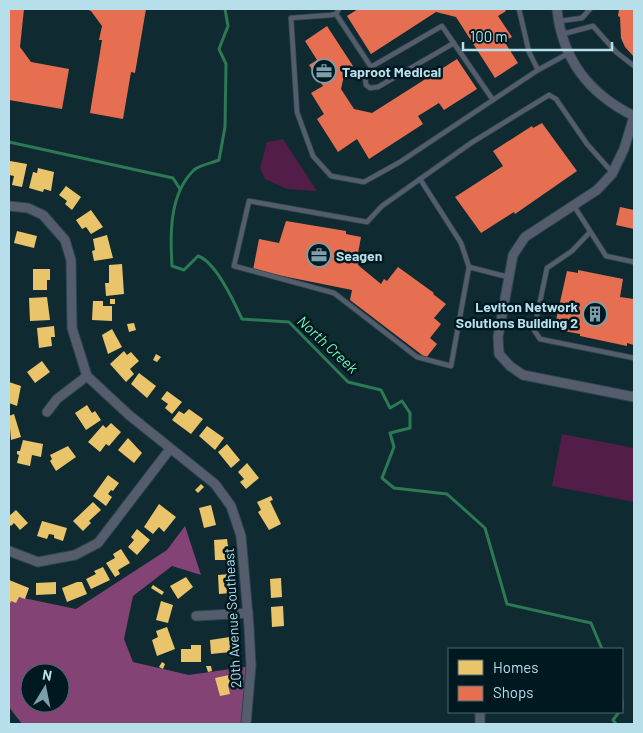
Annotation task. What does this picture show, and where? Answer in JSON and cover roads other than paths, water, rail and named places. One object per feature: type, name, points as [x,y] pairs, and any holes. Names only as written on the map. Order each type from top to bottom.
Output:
[{"type":"street","points":[[557,9],[569,53],[583,78],[605,100],[634,116],[624,149],[613,173],[597,190],[525,238],[513,255],[498,337],[499,354],[510,366],[523,375],[634,397]]},
{"type":"street","points":[[10,206],[28,208],[43,216],[65,240],[71,260],[72,328],[87,376],[57,399],[47,412]]},
{"type":"street","name":"20th Avenue Southeast","points":[[87,376],[170,449],[215,484],[231,506],[241,536],[248,613],[251,666],[246,724]]},
{"type":"street","points":[[9,552],[38,562],[75,555],[98,544],[170,449]]},
{"type":"street","points":[[196,616],[248,613]]},
{"type":"street","points":[[480,713],[480,724]]},
{"type":"lane","points":[[336,14],[339,9]]},
{"type":"lane","points":[[519,9],[529,52],[538,70]]},
{"type":"lane","points":[[560,21],[582,18],[590,9]]},
{"type":"lane","points":[[336,14],[371,67]]},
{"type":"lane","points":[[336,14],[291,18],[297,112],[313,156],[331,176],[364,182],[400,162],[538,70],[569,53]]},
{"type":"lane","points":[[454,43],[378,87],[370,88],[366,85],[365,77],[371,67],[442,26],[454,43],[493,100]]},
{"type":"lane","points":[[563,34],[593,26],[616,52],[634,66]]},
{"type":"lane","points":[[420,179],[461,243],[469,267],[451,366],[417,357],[334,292],[234,266],[250,201],[367,222],[382,206],[420,179],[471,144],[549,95],[556,99],[587,144],[613,173]]},
{"type":"lane","points":[[574,206],[606,256],[634,262]]},
{"type":"lane","points":[[590,232],[572,251],[547,268],[534,330],[540,339],[634,358]]},
{"type":"lane","points":[[469,267],[508,278]]},
{"type":"waterway","name":"North Creek","points":[[225,9],[228,26],[219,49],[226,64],[225,127],[219,160],[194,170],[180,191],[171,228],[172,266],[184,270],[198,256],[205,260],[224,283],[242,319],[289,322],[348,382],[381,390],[390,408],[402,401],[410,413],[410,428],[390,433],[394,447],[382,478],[394,488],[447,494],[485,528],[507,604],[591,623],[602,648]]},
{"type":"waterway","points":[[9,142],[173,178],[180,189]]},
{"type":"waterway","name":"North Creek","points":[[616,724],[613,720],[618,713]]},
{"type":"place","name":"Taproot Medical","points":[[324,71]]},
{"type":"place","name":"Seagen","points":[[319,255]]},
{"type":"place","name":"Leviton Network Solutions Building 2","points":[[595,314]]}]
